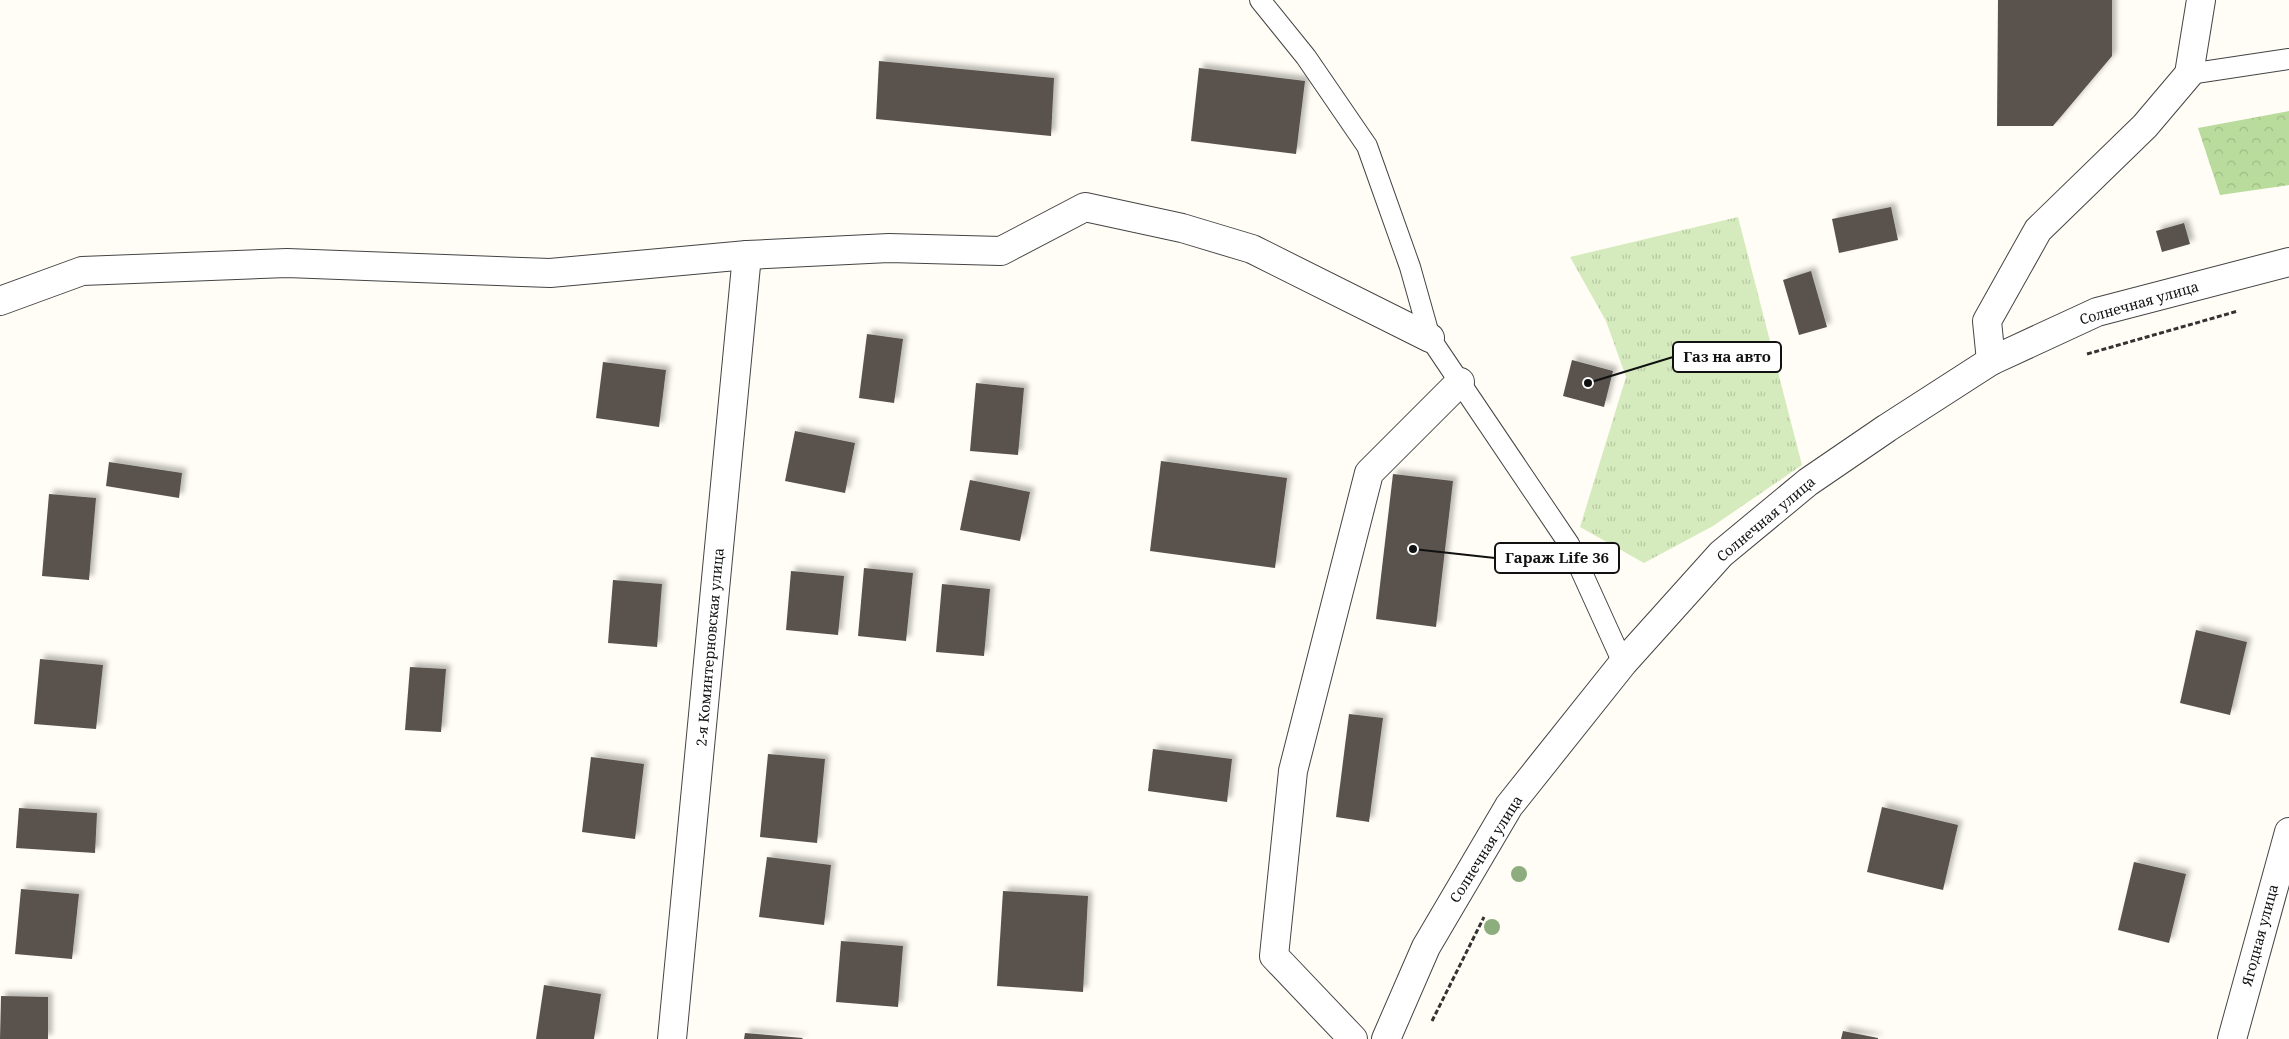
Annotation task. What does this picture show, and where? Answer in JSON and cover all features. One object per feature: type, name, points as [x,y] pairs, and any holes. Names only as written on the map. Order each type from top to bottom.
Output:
[{"type":"street","points":[[1991,361],[1987,321],[2038,230],[2145,126],[2189,74],[2201,0]]},
{"type":"street","points":[[1,298],[82,271],[287,263],[550,273],[747,255],[890,248],[1001,251],[1085,207],[1182,228],[1252,249],[1430,338]]},
{"type":"street","name":"2-я Коминтерновская улица","points":[[672,1039],[747,255]]},
{"type":"street","name":"Солнечная улица","points":[[1386,1039],[1426,947],[1509,806],[1623,663],[1721,554],[1801,488],[1887,428],[1991,361],[2097,312],[2289,262]]},
{"type":"street","points":[[1353,1039],[1274,956],[1292,771],[1368,473],[1460,382]]},
{"type":"street","name":"Ягодная улица","points":[[2232,1039],[2289,832]]},
{"type":"lane","points":[[1260,0],[1306,56],[1367,146],[1410,267],[1430,338],[1569,544],[1623,663]]},
{"type":"lane","points":[[2189,74],[2289,59]]},
{"type":"path","points":[[2081,356],[2242,310]]},
{"type":"path","points":[[1431,1022],[1484,916]]},
{"type":"green space","points":[[2289,111],[2289,185],[2220,195],[2198,128]]},
{"type":"green space","points":[[1738,217],[1802,465],[1713,526],[1644,563],[1580,527],[1626,377],[1606,321],[1570,257]]},
{"type":"building","points":[[1998,0],[2112,0],[2112,56],[2053,126],[1997,126]]},
{"type":"building","points":[[879,61],[1054,78],[1051,136],[876,119]]},
{"type":"building","points":[[1199,68],[1305,81],[1296,154],[1191,141]]},
{"type":"building","points":[[1891,207],[1898,240],[1839,253],[1832,219]]},
{"type":"building","points":[[2184,223],[2190,244],[2162,252],[2156,231]]},
{"type":"building","points":[[1811,271],[1827,327],[1799,335],[1783,280]]},
{"type":"building","points":[[867,334],[903,339],[894,403],[859,398]]},
{"type":"building","points":[[1572,360],[1613,371],[1604,407],[1563,396]]},
{"type":"building","points":[[603,362],[666,370],[659,427],[596,418]]},
{"type":"building","points":[[976,383],[1024,388],[1018,455],[970,451]]},
{"type":"building","points":[[795,431],[855,443],[845,493],[785,481]]},
{"type":"building","points":[[1161,461],[1287,478],[1275,568],[1150,551]]},
{"type":"building","points":[[109,462],[182,473],[179,498],[106,486]]},
{"type":"building","points":[[1393,474],[1453,481],[1436,627],[1376,619]]},
{"type":"building","points":[[970,480],[1030,492],[1020,541],[960,530]]},
{"type":"building","points":[[49,494],[96,498],[89,580],[42,576]]},
{"type":"building","points":[[864,568],[913,573],[906,641],[858,636]]},
{"type":"building","points":[[791,571],[844,576],[838,635],[786,630]]},
{"type":"building","points":[[613,580],[662,584],[657,647],[608,643]]},
{"type":"building","points":[[942,584],[990,589],[984,656],[936,652]]},
{"type":"building","points":[[2196,630],[2247,642],[2230,715],[2180,703]]},
{"type":"building","points":[[40,659],[103,665],[96,729],[34,724]]},
{"type":"building","points":[[410,667],[446,669],[441,732],[405,730]]},
{"type":"building","points":[[1349,714],[1383,718],[1369,822],[1336,817]]},
{"type":"building","points":[[1153,749],[1232,759],[1227,802],[1148,791]]},
{"type":"building","points":[[768,754],[825,759],[817,843],[760,837]]},
{"type":"building","points":[[591,757],[644,764],[635,839],[582,832]]},
{"type":"building","points":[[1882,807],[1958,825],[1943,890],[1867,872]]},
{"type":"building","points":[[19,808],[97,813],[95,853],[16,848]]},
{"type":"building","points":[[767,857],[831,865],[824,925],[759,917]]},
{"type":"building","points":[[2134,862],[2186,874],[2169,943],[2118,930]]},
{"type":"building","points":[[21,889],[79,894],[72,959],[15,954]]},
{"type":"building","points":[[1003,891],[1088,896],[1083,992],[997,986]]},
{"type":"building","points":[[841,941],[903,946],[898,1007],[836,1002]]},
{"type":"building","points":[[544,985],[601,994],[594,1039],[536,1039]]},
{"type":"building","points":[[1,996],[48,997],[48,1039],[0,1039]]},
{"type":"building","points":[[1843,1031],[1878,1038],[1878,1039],[1841,1039]]},
{"type":"building","points":[[745,1033],[803,1038],[744,1039]]},
{"type":"place","name":"Газ на авто","points":[[1588,383]]},
{"type":"place","name":"Гараж Life 36","points":[[1413,549]]}]
